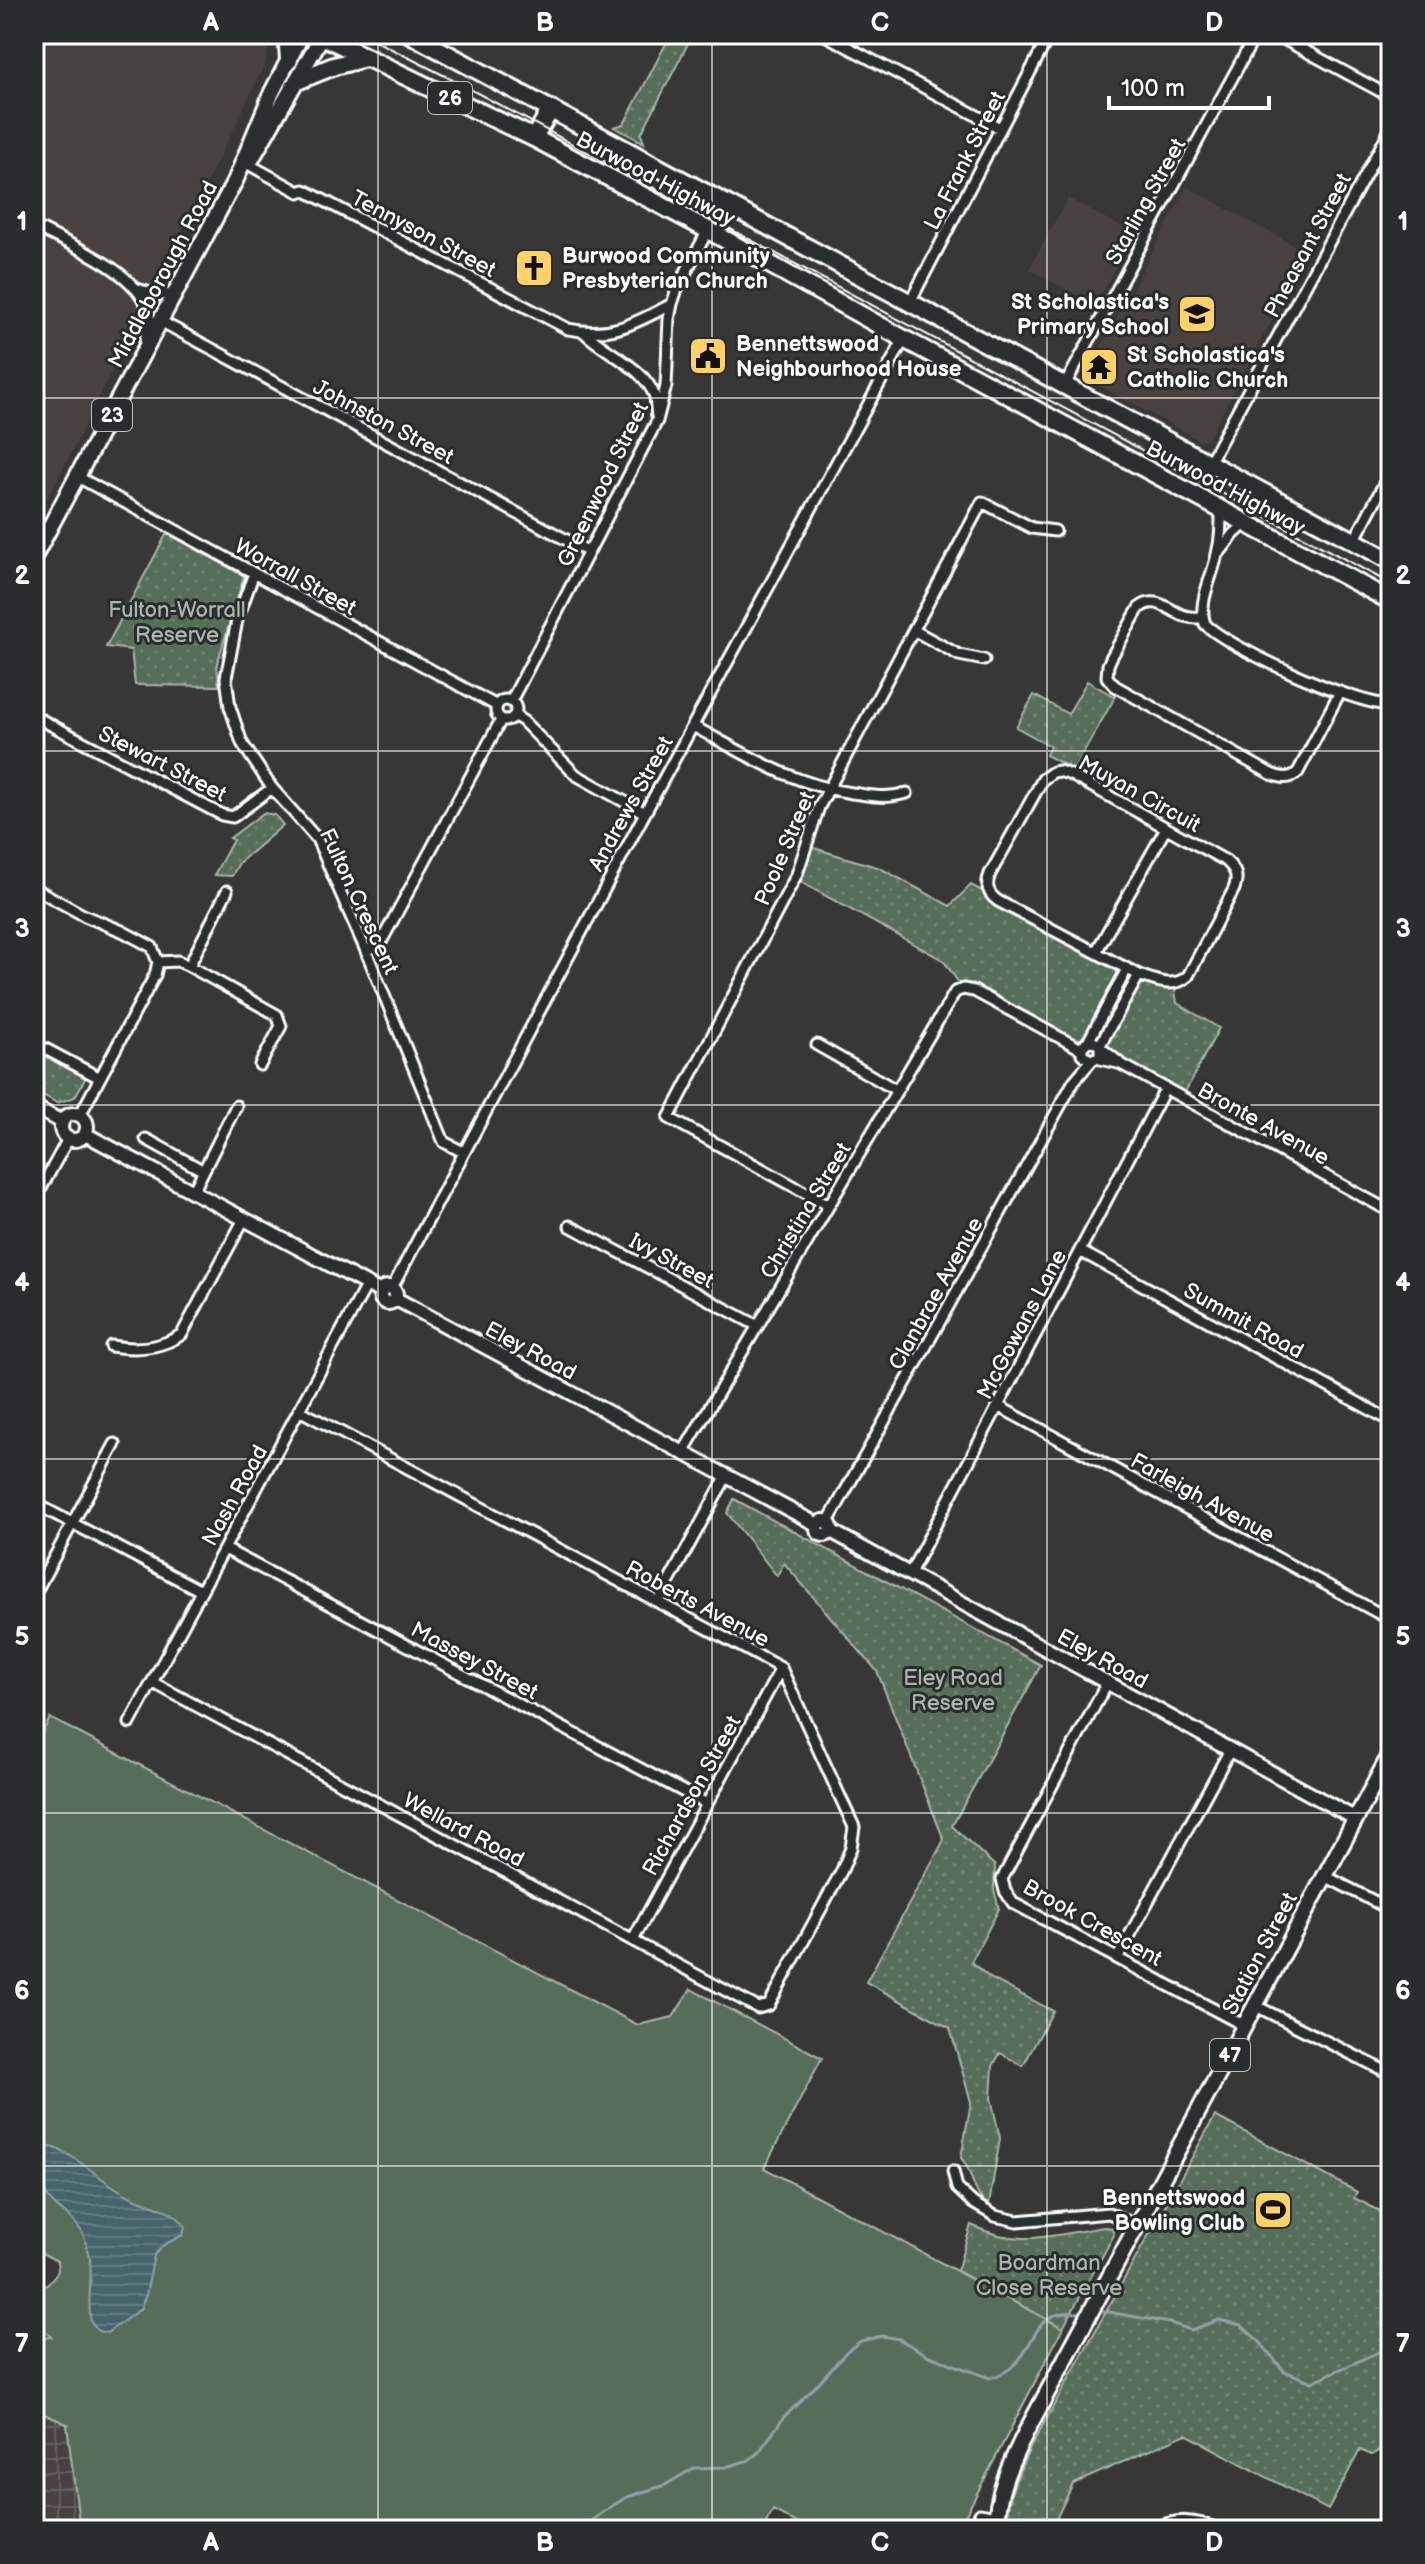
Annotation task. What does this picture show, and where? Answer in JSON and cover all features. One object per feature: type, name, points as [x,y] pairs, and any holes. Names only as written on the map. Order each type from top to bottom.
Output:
[{"type":"highway","points":[[287,34],[289,60]]},
{"type":"highway","name":"Burwood Highway","points":[[410,34],[1391,561]]},
{"type":"highway","name":"Burwood Highway","points":[[321,35],[534,138],[708,230],[1391,601]]},
{"type":"highway","points":[[297,81],[365,58]]},
{"type":"highway","points":[[534,138],[551,109]]},
{"type":"main road","name":"Middleborough Road","points":[[34,557],[40,537],[78,477],[236,179],[272,92],[302,34]]},
{"type":"main road","name":"Middleborough Road","points":[[236,179],[297,81],[321,35]]},
{"type":"main road","points":[[34,1107],[62,1122]]},
{"type":"main road","points":[[68,1115],[80,1115],[86,1122],[85,1134],[79,1139],[68,1139],[61,1129],[62,1122],[68,1115]]},
{"type":"main road","name":"Eley Road","points":[[85,1134],[367,1284],[390,1293],[682,1454],[826,1526],[909,1575],[1356,1819]]},
{"type":"main road","name":"Station Street","points":[[996,2523],[997,2501],[1009,2466],[1391,1753]]},
{"type":"street","points":[[823,34],[1000,128]]},
{"type":"street","name":"La Frank Street","points":[[910,302],[1050,34]]},
{"type":"street","name":"Starling Street","points":[[1065,385],[1256,34]]},
{"type":"street","points":[[1274,34],[1391,97]]},
{"type":"street","name":"Pheasant Street","points":[[1209,463],[1391,128]]},
{"type":"street","name":"Tennyson Street","points":[[248,164],[299,192],[304,190],[568,329],[605,333],[628,327],[672,304]]},
{"type":"street","points":[[34,226],[118,271],[137,289],[148,309],[150,323],[145,340],[146,352]]},
{"type":"street","name":"Greenwood Street","points":[[511,701],[657,421],[668,370],[672,304],[708,230]]},
{"type":"street","points":[[137,289],[157,295],[177,294]]},
{"type":"street","name":"Johnston Street","points":[[162,322],[589,552]]},
{"type":"street","name":"Tennyson Street","points":[[584,332],[596,345],[630,365],[644,380],[654,396],[657,421]]},
{"type":"street","name":"Andrews Street","points":[[390,1293],[645,813],[904,339]]},
{"type":"street","points":[[1354,541],[1391,471]]},
{"type":"street","name":"Worrall Street","points":[[78,477],[497,706]]},
{"type":"street","name":"Poole Street","points":[[828,1205],[669,1118],[797,874],[819,807],[982,502],[1032,528],[1055,531]]},
{"type":"street","points":[[1221,509],[1217,558],[1204,604],[1203,618],[1210,629],[1256,655],[1340,692],[1370,703],[1391,705]]},
{"type":"street","points":[[1217,558],[1246,523]]},
{"type":"street","name":"Fulton Crescent","points":[[254,573],[237,620],[226,678],[230,707],[242,743],[272,788],[317,839],[444,1142],[463,1152]]},
{"type":"street","points":[[1203,618],[1182,615],[1158,603],[1144,603],[1111,658],[1107,677],[1115,686],[1283,778],[1298,772],[1340,692]]},
{"type":"street","points":[[915,631],[959,655],[984,660]]},
{"type":"street","points":[[511,701],[516,709],[515,716],[501,720],[496,713],[497,706],[511,701]]},
{"type":"street","name":"Stewart Street","points":[[34,716],[222,815],[233,817],[272,788]]},
{"type":"street","points":[[515,716],[576,775],[645,813]]},
{"type":"street","points":[[366,951],[380,944],[501,720]]},
{"type":"street","points":[[693,726],[779,772],[828,790],[888,798],[907,793]]},
{"type":"street","name":"Muyan Circuit","points":[[1053,772],[1065,772],[1226,861],[1237,875],[1194,964],[1182,982],[1157,982],[1096,952],[998,901],[987,887],[990,874],[1043,779],[1053,772]]},
{"type":"street","points":[[1096,952],[1166,828]]},
{"type":"street","points":[[34,888],[152,947],[158,962],[155,975],[80,1115]]},
{"type":"street","points":[[189,966],[227,891]]},
{"type":"street","points":[[158,962],[178,961],[277,1015],[281,1026],[260,1065]]},
{"type":"street","points":[[1094,1059],[1087,1059],[1085,1045],[1127,969]]},
{"type":"street","points":[[1100,1047],[1139,975]]},
{"type":"street","name":"Christina Street","points":[[682,1454],[955,992],[963,989],[974,991],[1050,1032],[1085,1045]]},
{"type":"street","points":[[34,1043],[100,1078]]},
{"type":"street","points":[[817,1045],[896,1090]]},
{"type":"street","name":"Bronte Avenue","points":[[1085,1045],[1100,1047],[1121,1064],[1165,1089],[1391,1212]]},
{"type":"street","name":"Clanbrae Avenue","points":[[826,1526],[1074,1081],[1085,1045]]},
{"type":"street","name":"Clanbrae Avenue","points":[[1074,1081],[1094,1059],[1100,1047]]},
{"type":"street","name":"Bronte Avenue","points":[[1094,1059],[1121,1064]]},
{"type":"street","name":"McGowans Lane","points":[[909,1575],[1165,1089]]},
{"type":"street","points":[[193,1192],[236,1106]]},
{"type":"street","points":[[34,1201],[68,1139]]},
{"type":"street","points":[[146,1139],[202,1170]]},
{"type":"street","points":[[111,1346],[128,1349],[167,1344],[182,1334],[244,1219]]},
{"type":"street","name":"Ivy Street","points":[[570,1226],[758,1326]]},
{"type":"street","name":"Summit Road","points":[[1080,1251],[1391,1421]]},
{"type":"street","name":"Nash Road","points":[[130,1723],[367,1284]]},
{"type":"street","name":"Farleigh Avenue","points":[[998,1406],[1391,1620]]},
{"type":"street","name":"Roberts Avenue","points":[[301,1411],[781,1668],[854,1827],[851,1848],[842,1870],[769,2005],[758,2008]]},
{"type":"street","points":[[34,1595],[115,1444]]},
{"type":"street","points":[[658,1602],[726,1477]]},
{"type":"street","points":[[34,1503],[201,1591]]},
{"type":"street","name":"Massey Street","points":[[225,1549],[707,1804]]},
{"type":"street","name":"Richardson Street","points":[[633,1940],[781,1668]]},
{"type":"street","name":"Wellard Road","points":[[152,1682],[758,2008]]},
{"type":"street","name":"Brook Crescent","points":[[1107,1683],[1002,1879],[1005,1891],[1013,1903],[1245,2026]]},
{"type":"street","points":[[1118,1957],[1230,1750]]},
{"type":"street","points":[[1325,1876],[1391,1910]]},
{"type":"street","points":[[1256,2006],[1391,2074]]},
{"type":"street","points":[[953,2171],[957,2188],[973,2203],[995,2216],[1017,2221],[1109,2213],[1138,2226]]},
{"type":"street","name":"Station Street","points":[[974,2530],[980,2514],[996,2523]]},
{"type":"street","points":[[1151,2530],[1163,2524],[1187,2520],[1220,2530]]},
{"type":"shaded area","points":[[34,34],[267,34],[270,40],[265,64],[233,130],[34,526]]},
{"type":"shaded area","name":"St Scholastica's Primary School","points":[[1187,187],[1308,253],[1208,439],[1201,441],[1087,379],[1086,375]]},
{"type":"shaded area","points":[[1068,198],[1134,234],[1095,305],[1029,269]]},
{"type":"shaded area","points":[[34,2302],[52,2338],[75,2427],[81,2530],[34,2530]]},
{"type":"green space","points":[[671,34],[693,34],[641,134],[644,143],[614,127],[624,124]]},
{"type":"green space","name":"Fulton-Worrall Reserve","points":[[167,533],[244,576],[217,664],[219,686],[135,685],[131,650],[106,647]]},
{"type":"green space","points":[[1087,681],[1115,697],[1074,770],[1046,755],[1050,746],[1016,727],[1034,695],[1068,714]]},
{"type":"green space","points":[[263,813],[275,815],[283,825],[239,863],[232,876],[214,875],[233,840],[230,838]]},
{"type":"green space","points":[[807,846],[880,868],[950,906],[971,885],[1127,969],[1174,984],[1177,1003],[1219,1028],[1184,1094],[1087,1041],[1050,1032],[963,989],[943,960],[795,879]]},
{"type":"green space","points":[[34,1050],[86,1077],[75,1097],[57,1103],[34,1090]]},
{"type":"green space","name":"Eley Road Reserve","points":[[734,1499],[1041,1665],[952,1826],[995,1866],[994,1890],[999,1909],[971,1962],[990,1978],[1053,2011],[1023,2066],[1000,2053],[993,2066],[991,2098],[1000,2138],[989,2205],[975,2189],[961,2158],[971,2102],[950,2028],[866,1982],[944,1840],[877,1671],[784,1563],[777,1576],[727,1513]]},
{"type":"green space","points":[[50,1718],[638,2025],[673,2017],[691,1989],[822,2058],[764,2168],[1063,2328],[958,2530],[810,2530],[773,2510],[762,2530],[80,2530],[69,2425],[42,2413],[34,2401],[34,2358],[44,2338],[51,2337],[34,2321],[34,2287],[47,2285],[58,2271],[57,2261],[34,2249],[34,1748]]},
{"type":"green space","points":[[1215,2116],[1357,2192],[1354,2198],[1386,2214],[1391,2211],[1391,2442],[1372,2455],[1360,2450],[1328,2510],[1186,2434],[1073,2484],[1056,2519],[1059,2530],[1006,2530],[1010,2498],[1029,2450]]},
{"type":"green space","name":"Boardman Close Reserve","points":[[971,2225],[1021,2238],[1105,2227],[1112,2228],[1114,2235],[1063,2328],[957,2271]]},
{"type":"water","points":[[52,2147],[121,2192],[169,2212],[185,2227],[183,2235],[165,2244],[154,2255],[140,2309],[107,2333],[98,2331],[91,2322],[90,2262],[83,2235],[48,2197],[40,2181],[39,2156]]},
{"type":"waterway","points":[[1097,2312],[1170,2323],[1191,2330],[1219,2320],[1241,2325],[1284,2371],[1312,2382],[1383,2350],[1391,2343]]},
{"type":"waterway","points":[[586,2530],[591,2521],[627,2497],[665,2485],[694,2468],[726,2467],[749,2460],[759,2452],[784,2417],[847,2351],[861,2341],[882,2336],[899,2339],[929,2356],[990,2378],[1014,2365],[1045,2321],[1061,2313],[1086,2313]]},
{"type":"tram line","points":[[362,34],[1391,584]]},
{"type":"place","name":"Burwood Community Presbyterian Church","points":[[534,268]]},
{"type":"place","name":"St Scholastica's Primary School","points":[[1197,314]]},
{"type":"place","name":"Bennettswood Neighbourhood House","points":[[708,356]]},
{"type":"place","name":"St Scholastica's Catholic Church","points":[[1099,367]]},
{"type":"place","name":"Bennettswood Bowling Club","points":[[1273,2210]]}]
